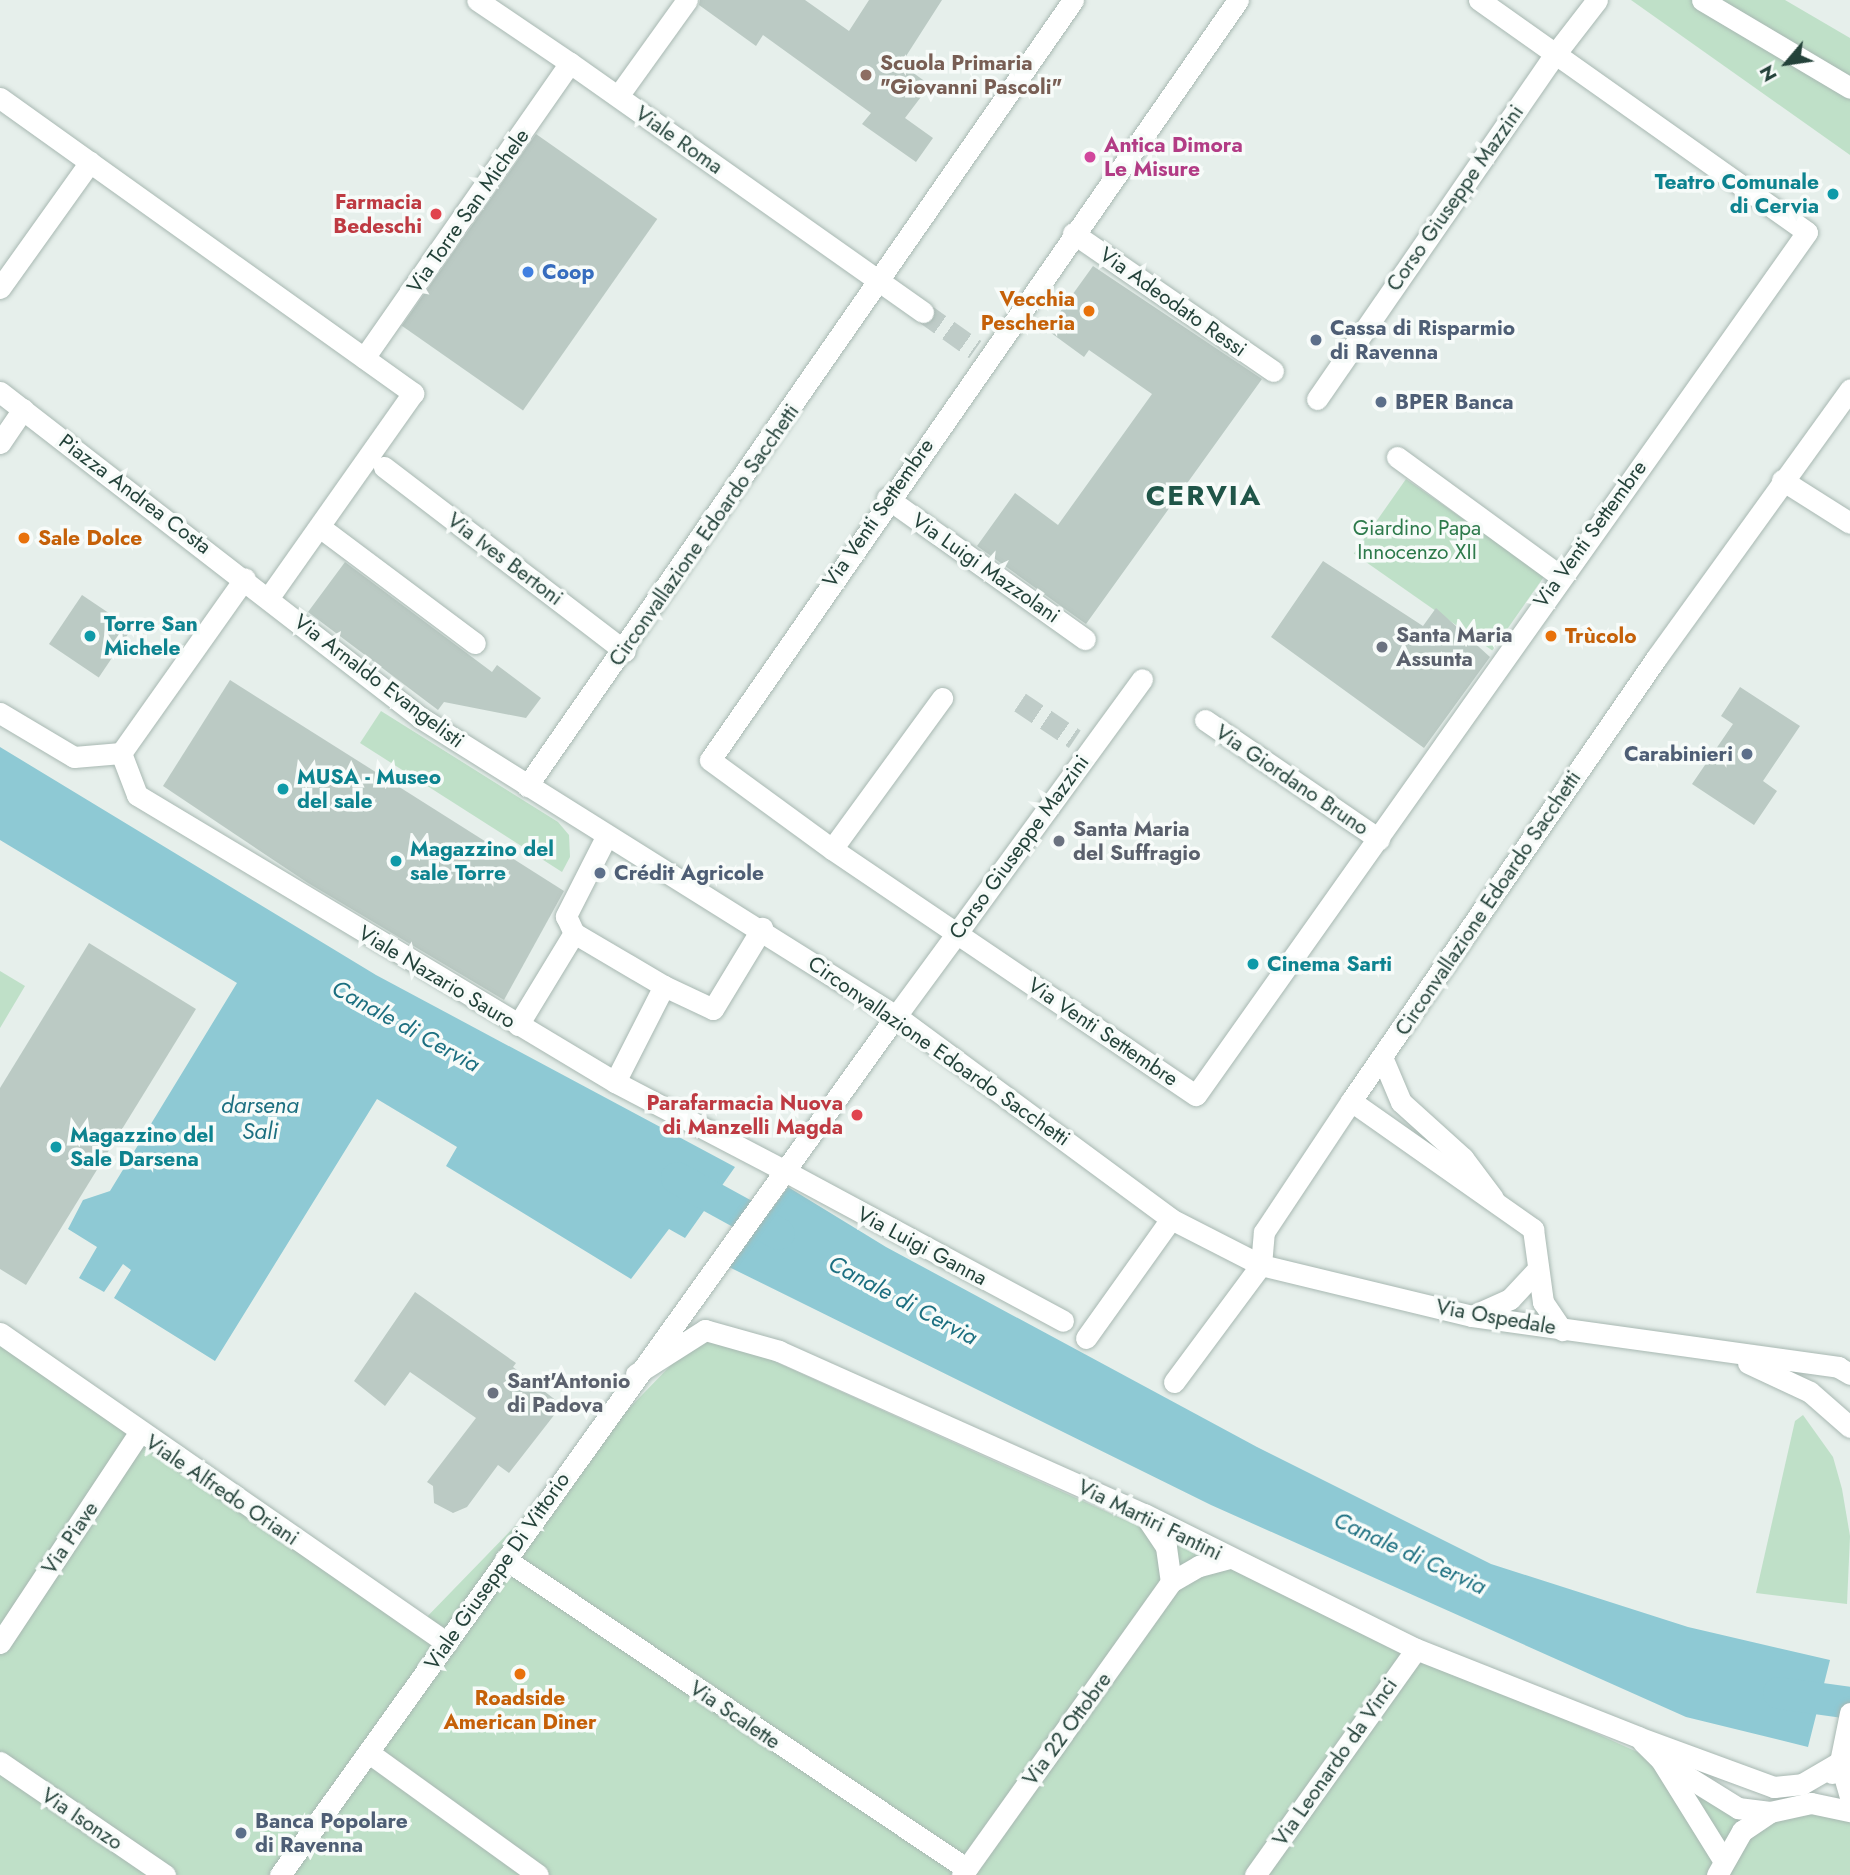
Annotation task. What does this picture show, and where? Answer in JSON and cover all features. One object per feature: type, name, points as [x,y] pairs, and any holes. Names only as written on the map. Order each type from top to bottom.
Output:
[{"type":"street","name":"Viale Roma","points":[[477,0],[618,96],[923,312]]},
{"type":"street","points":[[618,96],[687,0]]},
{"type":"street","name":"Circonvallazione Edoardo Sacchetti","points":[[1073,0],[625,651],[527,786],[762,928],[896,1016],[1171,1219],[1261,1265],[1264,1231],[1351,1101],[1782,480],[1850,389]]},
{"type":"street","name":"Via Venti Settembre","points":[[1238,0],[1073,233],[981,354],[710,760],[832,849],[1196,1095],[1379,839],[1560,576],[1807,232],[1479,0]]},
{"type":"street","name":"Corso Giuseppe Mazzini","points":[[1317,400],[1556,53],[1597,0]]},
{"type":"street","points":[[1702,0],[1850,88]]},
{"type":"street","name":"Via Torre San Michele","points":[[365,358],[570,63]]},
{"type":"street","points":[[0,98],[413,393],[321,528],[269,597]]},
{"type":"street","points":[[0,288],[89,162]]},
{"type":"street","name":"Via Adeodato Ressi","points":[[1073,233],[1273,371]]},
{"type":"street","name":"Piazza Andrea Costa","points":[[0,392],[269,597]]},
{"type":"street","points":[[0,443],[23,410]]},
{"type":"street","points":[[1397,457],[1560,576]]},
{"type":"street","name":"Via Ives Bertoni","points":[[384,467],[625,651]]},
{"type":"street","points":[[1782,480],[1850,523]]},
{"type":"street","name":"Via Luigi Mazzolani","points":[[887,498],[1086,639]]},
{"type":"street","points":[[321,528],[475,643]]},
{"type":"street","points":[[0,713],[74,758],[121,753],[246,579]]},
{"type":"street","name":"Via Arnaldo Evangelisti","points":[[269,597],[421,718],[527,786]]},
{"type":"street","name":"Corso Giuseppe Mazzini","points":[[783,1170],[957,933],[1083,743],[1142,679]]},
{"type":"street","points":[[832,849],[943,698]]},
{"type":"street","name":"Via Giordano Bruno","points":[[1205,720],[1379,839]]},
{"type":"street","name":"Viale Nazario Sauro","points":[[121,753],[137,795],[615,1082],[783,1170]]},
{"type":"street","points":[[606,836],[566,916],[574,933],[664,986],[713,1009],[762,928]]},
{"type":"street","points":[[518,1025],[574,933]]},
{"type":"street","points":[[615,1082],[664,986]]},
{"type":"street","points":[[1382,1058],[1401,1102],[1463,1158],[1494,1200]]},
{"type":"street","points":[[1351,1101],[1533,1229],[1536,1271],[1543,1302],[1562,1330]]},
{"type":"street","name":"Viale Giuseppe Di Vittorio","points":[[280,1875],[783,1170]]},
{"type":"street","name":"Via Luigi Ganna","points":[[783,1170],[1063,1321]]},
{"type":"street","points":[[1086,1338],[1171,1219]]},
{"type":"street","points":[[1174,1382],[1261,1265]]},
{"type":"street","name":"Via Ospedale","points":[[1261,1265],[1472,1315],[1733,1356]]},
{"type":"street","points":[[1472,1315],[1510,1299],[1536,1271]]},
{"type":"street","name":"Via Martiri Fantini","points":[[636,1374],[705,1330],[779,1352],[1144,1514],[1416,1649],[1638,1737],[1661,1760]]},
{"type":"street","name":"Viale Alfredo Oriani","points":[[0,1333],[139,1433],[447,1643]]},
{"type":"street","points":[[1733,1356],[1838,1367],[1850,1374]]},
{"type":"street","points":[[1733,1356],[1810,1392],[1850,1427]]},
{"type":"street","name":"Via Piave","points":[[0,1643],[139,1433]]},
{"type":"street","points":[[1144,1514],[1166,1547],[1171,1582]]},
{"type":"street","name":"Via 22 Ottobre","points":[[964,1872],[1171,1582],[1199,1566],[1228,1558]]},
{"type":"street","name":"Via Scalette","points":[[505,1559],[964,1872]]},
{"type":"street","name":"Via Leonardo da Vinci","points":[[1255,1875],[1416,1649]]},
{"type":"street","points":[[1811,1803],[1840,1762],[1850,1713]]},
{"type":"street","points":[[1638,1737],[1774,1787],[1802,1784],[1840,1762]]},
{"type":"street","points":[[369,1753],[538,1875]]},
{"type":"street","points":[[1661,1760],[1720,1867],[1742,1831],[1770,1812]]},
{"type":"street","points":[[1661,1760],[1738,1808],[1770,1812],[1811,1803],[1850,1811]]},
{"type":"street","name":"Via Isonzo","points":[[0,1762],[164,1875]]},
{"type":"street","points":[[1840,1762],[1850,1796]]},
{"type":"green space","points":[[1631,0],[1785,0],[1850,38],[1850,155]]},
{"type":"green space","name":"Giardino Papa Innocenzo XII","points":[[1406,479],[1544,576],[1492,650],[1354,554]]},
{"type":"green space","points":[[381,711],[558,822],[569,835],[570,857],[562,872],[360,743]]},
{"type":"green space","points":[[0,971],[25,986],[0,1028]]},
{"type":"green space","points":[[0,1326],[420,1624],[705,1330],[1770,1812],[1850,1804],[1850,1875],[0,1875]]},
{"type":"green space","points":[[1803,1415],[1833,1457],[1842,1489],[1850,1536],[1847,1604],[1756,1593],[1795,1421]]},
{"type":"water","name":"darsena Sali","points":[[0,747],[376,975],[735,1167],[685,1238],[669,1229],[631,1279],[446,1166],[457,1147],[377,1099],[215,1361],[114,1298],[131,1270],[123,1264],[104,1292],[79,1278],[97,1247],[68,1229],[83,1200],[110,1191],[237,983],[0,840]]},
{"type":"water","points":[[788,1187],[886,1247],[1257,1447],[1491,1564],[1688,1627],[1830,1660],[1808,1747],[1686,1717],[1211,1505],[729,1267]]},
{"type":"building","name":"Scuola Primaria \"Giovanni Pascoli\"","points":[[700,0],[805,0],[849,31],[869,0],[942,0],[901,64],[930,85],[905,118],[933,138],[916,162],[862,124],[871,113],[763,35],[756,46],[699,5]]},
{"type":"building","name":"Coop","points":[[536,134],[657,219],[523,411],[402,326]]},
{"type":"building","points":[[1093,266],[1262,379],[1086,624],[977,546],[1015,493],[1058,525],[1152,394],[1089,350],[1084,357],[1047,330]]},
{"type":"building","name":"Santa Maria Assunta","points":[[1323,561],[1423,626],[1436,608],[1490,657],[1424,748],[1271,637]]},
{"type":"building","points":[[345,562],[492,672],[497,665],[541,698],[526,718],[444,702],[438,710],[308,612]]},
{"type":"building","name":"Torre San Michele","points":[[82,595],[132,629],[99,677],[49,644]]},
{"type":"building","name":"Magazzino del sale Torre","points":[[230,680],[564,891],[504,1000],[308,883],[163,786]]},
{"type":"building","name":"Carabinieri","points":[[1740,687],[1800,726],[1763,781],[1777,791],[1754,825],[1692,784],[1733,724],[1721,716]]},
{"type":"building","name":"Magazzino del Sale Darsena","points":[[89,943],[196,1009],[26,1285],[0,1269],[0,1088]]},
{"type":"building","name":"Sant'Antonio di Padova","points":[[415,1292],[516,1363],[513,1367],[562,1405],[509,1473],[498,1465],[467,1507],[453,1513],[434,1503],[433,1486],[427,1482],[476,1418],[410,1372],[385,1406],[354,1381]]},
{"type":"waterway","name":"Canale di Cervia","points":[[677,1178],[779,1234]]},
{"type":"waterway","name":"Canale di Cervia","points":[[1779,1693],[1850,1703]]},
{"type":"tunnel","points":[[923,312],[975,349]]},
{"type":"tunnel","points":[[1020,702],[1075,739]]},
{"type":"place","name":"Scuola Primaria \"Giovanni Pascoli\"","points":[[866,75]]},
{"type":"place","name":"Antica Dimora Le Misure","points":[[1090,157]]},
{"type":"place","name":"Teatro Comunale di Cervia","points":[[1833,194]]},
{"type":"place","name":"Farmacia Bedeschi","points":[[436,214]]},
{"type":"place","name":"Coop","points":[[528,272]]},
{"type":"place","name":"Vecchia Pescheria","points":[[1089,311]]},
{"type":"place","name":"Cassa di Risparmio di Ravenna","points":[[1316,340]]},
{"type":"place","name":"BPER Banca","points":[[1381,402]]},
{"type":"place","name":"Sale Dolce","points":[[24,538]]},
{"type":"place","name":"Torre San Michele","points":[[90,636]]},
{"type":"place","name":"Trùcolo","points":[[1551,636]]},
{"type":"place","name":"Santa Maria Assunta","points":[[1382,647]]},
{"type":"place","name":"Carabinieri","points":[[1747,754]]},
{"type":"place","name":"MUSA - Museo del sale","points":[[283,789]]},
{"type":"place","name":"Santa Maria del Suffragio","points":[[1059,841]]},
{"type":"place","name":"Magazzino del sale Torre","points":[[396,861]]},
{"type":"place","name":"Crédit Agricole","points":[[600,873]]},
{"type":"place","name":"Cinema Sarti","points":[[1253,964]]},
{"type":"place","name":"Parafarmacia Nuova di Manzelli Magda","points":[[857,1115]]},
{"type":"place","name":"Magazzino del Sale Darsena","points":[[56,1147]]},
{"type":"place","name":"Sant'Antonio di Padova","points":[[493,1393]]},
{"type":"place","name":"Roadside American Diner","points":[[520,1674]]},
{"type":"place","name":"Banca Popolare di Ravenna","points":[[241,1833]]},
{"type":"district","name":"CERVIA","points":[[1204,496]]}]
